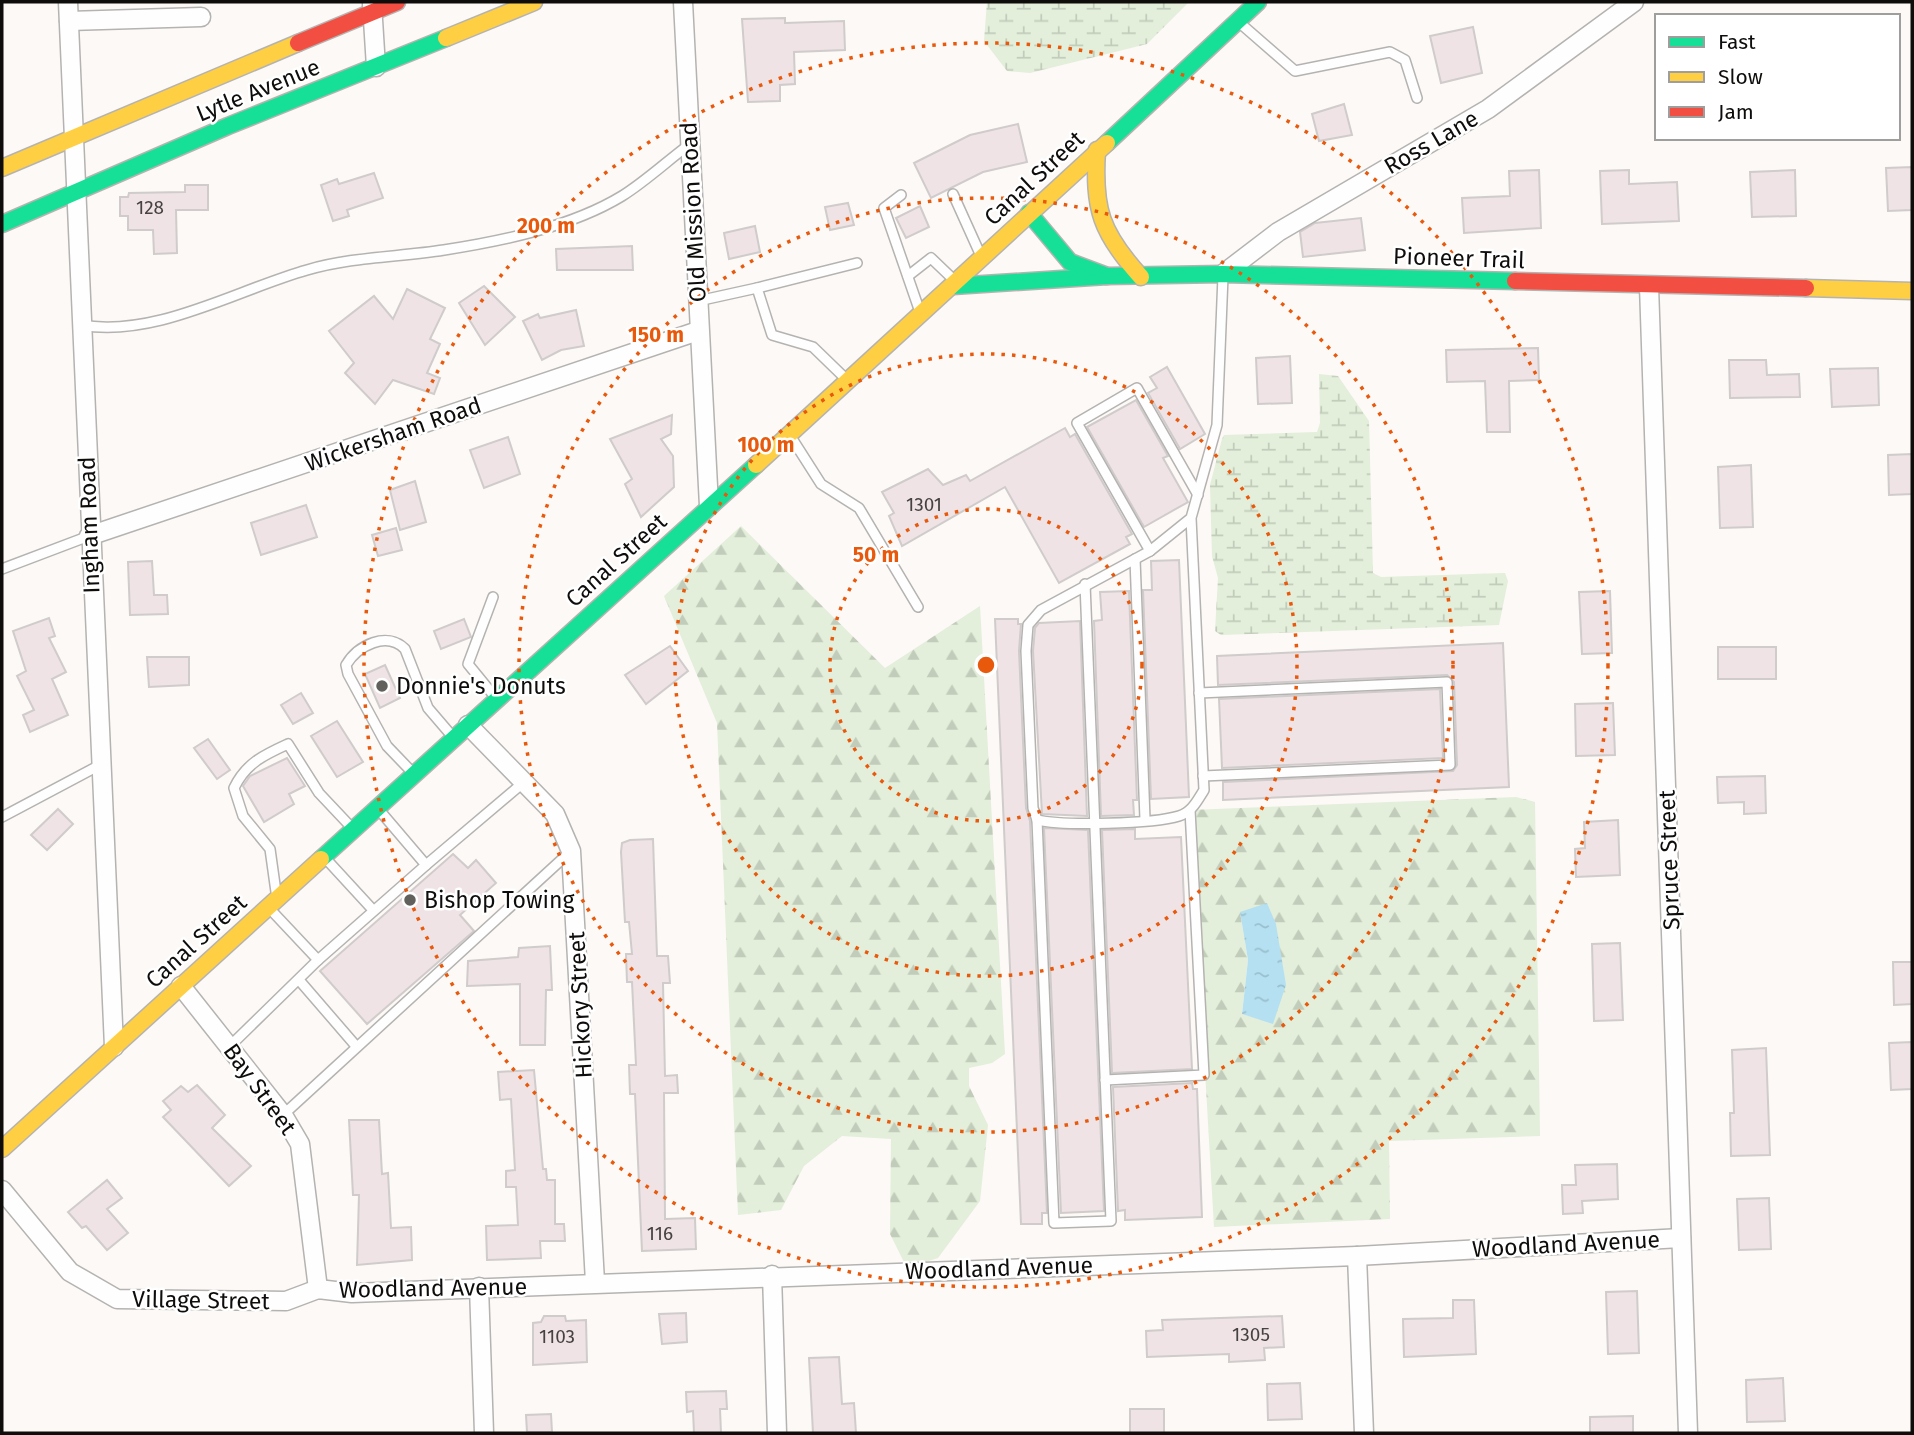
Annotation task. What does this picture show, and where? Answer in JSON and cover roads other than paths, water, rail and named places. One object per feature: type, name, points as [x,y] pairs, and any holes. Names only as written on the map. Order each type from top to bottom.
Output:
[{"type":"main road","name":"Lytle Avenue","points":[[2,168],[372,7],[397,2]]},
{"type":"main road","points":[[459,32],[495,2]]},
{"type":"main road","name":"Lytle Avenue","points":[[2,224],[75,190],[534,2]]},
{"type":"main road","name":"Canal Street","points":[[2,1149],[955,284],[1258,2]]},
{"type":"main road","points":[[1097,150],[1094,183],[1098,218],[1111,246],[1141,277]]},
{"type":"main road","name":"Pioneer Trail","points":[[1029,213],[1070,262],[1107,276],[1223,274],[1912,291]]},
{"type":"main road","points":[[955,284],[1107,276]]},
{"type":"street","name":"Ingham Road","points":[[68,2],[89,537],[114,1047]]},
{"type":"street","name":"Old Mission Road","points":[[684,2],[698,331],[709,506]]},
{"type":"street","name":"Ross Lane","points":[[1223,274],[1278,232],[1488,109],[1634,2]]},
{"type":"street","points":[[372,7],[376,67]]},
{"type":"street","points":[[69,21],[201,17]]},
{"type":"street","name":"Spruce Street","points":[[1649,286],[1688,1433]]},
{"type":"street","name":"Wickersham Road","points":[[89,537],[698,331]]},
{"type":"street","name":"Hickory Street","points":[[468,725],[555,814],[571,851],[595,1282]]},
{"type":"street","name":"Bay Street","points":[[181,986],[283,1115],[300,1144],[318,1289]]},
{"type":"street","name":"Village Street","points":[[2,1190],[70,1272],[117,1299],[286,1301],[318,1289]]},
{"type":"street","name":"Woodland Avenue","points":[[318,1289],[352,1293],[772,1275],[1357,1256],[1681,1238]]},
{"type":"street","points":[[1357,1256],[1364,1433]]},
{"type":"street","points":[[772,1275],[777,1433]]},
{"type":"street","points":[[479,1287],[484,1433]]},
{"type":"lane","points":[[1238,20],[1295,71],[1390,52],[1405,60],[1417,98]]},
{"type":"lane","points":[[81,325],[102,329],[137,326],[309,269],[446,250],[587,214],[622,196],[690,144]]},
{"type":"lane","points":[[953,194],[982,258]]},
{"type":"lane","points":[[901,195],[884,208],[921,314]]},
{"type":"lane","points":[[908,276],[931,258],[955,284]]},
{"type":"lane","points":[[697,302],[857,262]]},
{"type":"lane","points":[[1037,820],[1094,823],[1179,816],[1190,810],[1204,790],[1191,518],[1217,425],[1223,274]]},
{"type":"lane","points":[[757,288],[772,335],[813,346],[848,380]]},
{"type":"lane","points":[[1150,551],[1077,423],[1137,388],[1198,495]]},
{"type":"lane","points":[[788,433],[821,484],[859,508],[918,607]]},
{"type":"lane","points":[[1086,584],[1111,1221],[1054,1223],[1037,820],[1033,808],[1026,664],[1028,625],[1041,610],[1086,584],[1150,551],[1191,518]]},
{"type":"lane","points":[[2,569],[89,537]]},
{"type":"lane","points":[[1135,559],[1145,819]]},
{"type":"lane","points":[[493,597],[468,664],[496,699]]},
{"type":"lane","points":[[413,774],[387,746],[348,674],[346,664],[352,655],[381,640],[398,642],[405,649],[428,708],[453,738]]},
{"type":"lane","points":[[1199,694],[1447,682],[1450,765],[1203,776]]},
{"type":"lane","points":[[318,960],[273,902],[270,849],[243,816],[234,788],[241,772],[258,758],[288,744],[319,793],[353,829]]},
{"type":"lane","points":[[2,817],[100,765]]},
{"type":"lane","points":[[229,1047],[373,910],[524,782]]},
{"type":"lane","points":[[377,807],[426,865]]},
{"type":"lane","points":[[1105,1080],[1204,1075],[1190,810]]},
{"type":"lane","points":[[283,1115],[571,851]]},
{"type":"lane","points":[[323,857],[373,910]]},
{"type":"lane","points":[[299,980],[356,1046]]},
{"type":"water","points":[[1267,903],[1276,924],[1286,985],[1273,1024],[1242,1014],[1248,960],[1240,912]]},
{"type":"place","name":"Donnie's Donuts","points":[[382,686]]},
{"type":"place","name":"Bishop Towing","points":[[410,900]]}]
